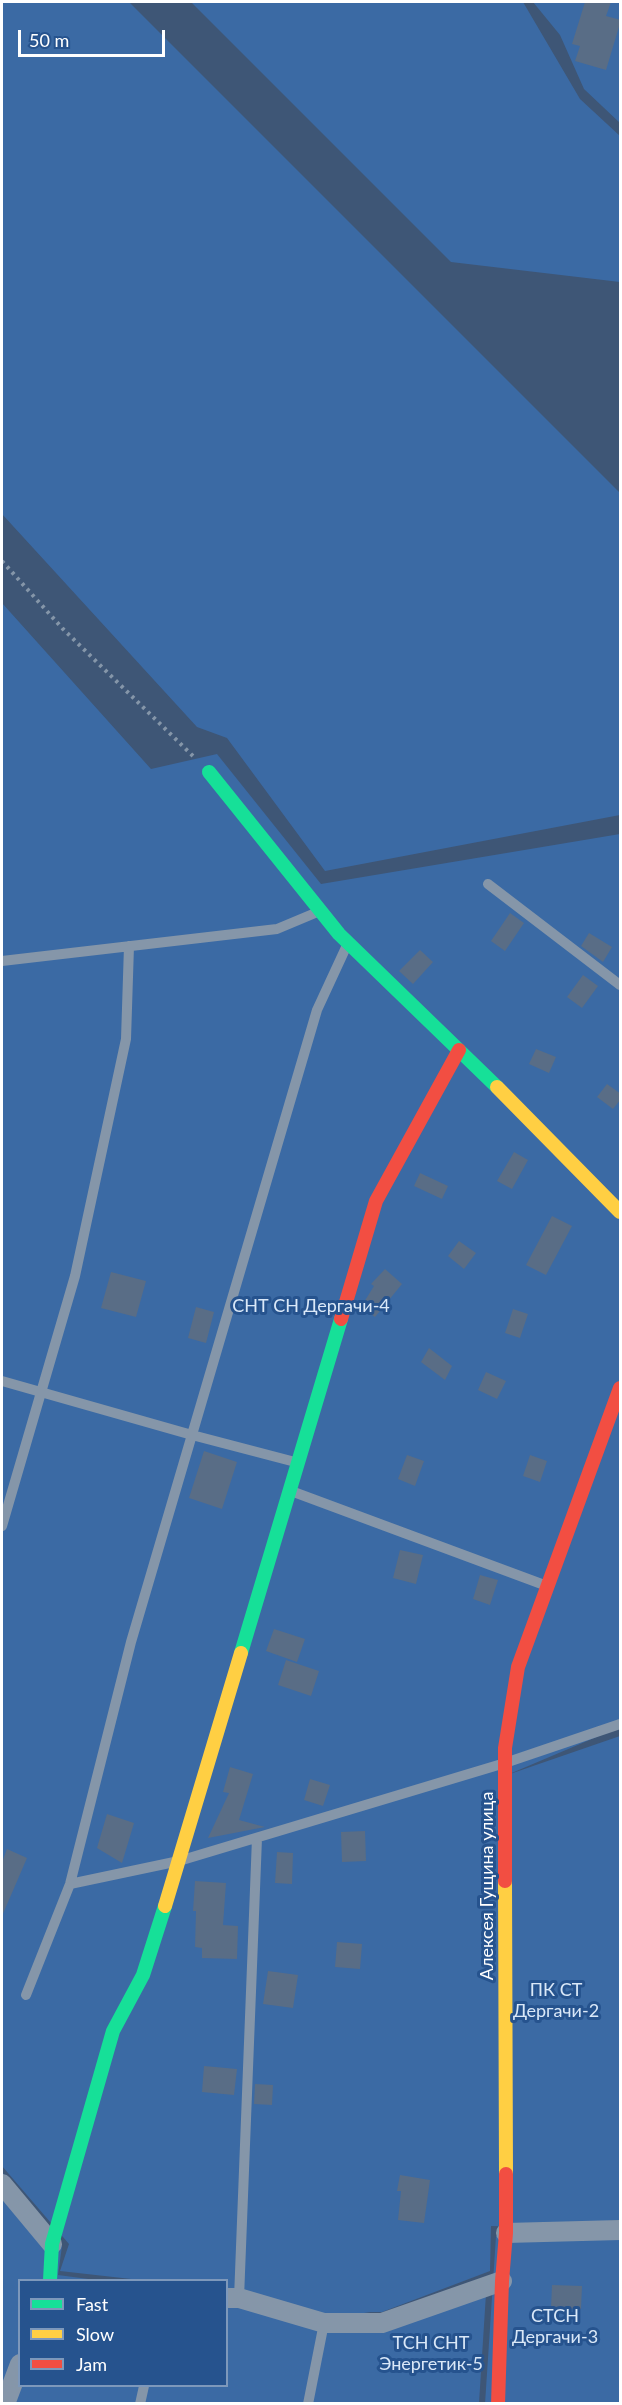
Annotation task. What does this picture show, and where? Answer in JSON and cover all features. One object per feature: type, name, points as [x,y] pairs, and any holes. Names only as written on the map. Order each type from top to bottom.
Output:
[{"type":"street","points":[[209,772],[348,943],[621,1212]]},
{"type":"street","points":[[50,2279],[52,2244],[113,2031],[142,1975],[179,1861],[376,1201],[459,1050]]},
{"type":"street","name":"Алексея Гущина улица","points":[[498,2403],[506,2233],[505,1748],[518,1667],[621,1388]]},
{"type":"street","points":[[2,2184],[52,2244]]},
{"type":"street","points":[[506,2233],[621,2230]]},
{"type":"street","points":[[233,2298],[324,2323],[382,2323],[502,2281]]},
{"type":"street","points":[[4,2403],[18,2369]]},
{"type":"lane","points":[[488,884],[621,984]]},
{"type":"lane","points":[[2,961],[277,930],[320,911]]},
{"type":"lane","points":[[26,1995],[70,1884],[131,1642],[317,1010],[348,943]]},
{"type":"lane","points":[[2,1526],[75,1276],[126,1039],[129,946]]},
{"type":"lane","points":[[2,1381],[299,1463]]},
{"type":"lane","points":[[291,1491],[547,1586]]},
{"type":"lane","points":[[70,1884],[179,1861],[505,1763],[621,1724]]},
{"type":"lane","points":[[233,2298],[257,1838]]},
{"type":"lane","points":[[308,2403],[324,2323]]},
{"type":"lane","points":[[140,2403],[144,2387]]},
{"type":"path","points":[[2,561],[63,629],[209,772]]},
{"type":"green space","points":[[2,2],[129,2],[620,493],[620,815],[325,871],[227,738],[197,727],[2,514]]},
{"type":"green space","points":[[191,2],[523,2],[580,99],[620,136],[620,282],[451,262]]},
{"type":"green space","points":[[533,2],[620,2],[620,123],[584,89],[560,35]]},
{"type":"green space","name":"СНТ СН Дергачи-4","points":[[2,603],[151,769],[217,754],[321,884],[620,834],[620,1727],[507,1775],[620,1736],[620,2220],[529,2227],[491,2226],[490,2271],[382,2312],[364,2312],[384,2315],[487,2278],[479,2403],[2,2403],[2,2172],[62,2246],[58,2275],[88,2279],[18,2279],[18,2387],[228,2387],[228,2279],[131,2279],[60,2271],[69,2244],[2,2166]]},
{"type":"green space","name":"СТСН Дергачи-3","points":[[620,2233],[620,2403],[485,2404],[496,2236]]},
{"type":"building","points":[[585,2],[611,2],[606,16],[621,20],[606,70],[575,61],[580,46],[572,44]]},
{"type":"building","points":[[510,913],[524,923],[505,951],[491,941]]},
{"type":"building","points":[[589,933],[612,947],[603,962],[581,946]]},
{"type":"building","points":[[420,950],[433,962],[413,984],[399,971]]},
{"type":"building","points":[[583,975],[598,986],[582,1008],[567,997]]},
{"type":"building","points":[[536,1049],[556,1057],[549,1073],[529,1064]]},
{"type":"building","points":[[607,1084],[621,1094],[621,1099],[613,1109],[597,1097]]},
{"type":"building","points":[[514,1152],[528,1160],[512,1189],[497,1181]]},
{"type":"building","points":[[420,1173],[448,1186],[442,1199],[414,1186]]},
{"type":"building","points":[[552,1216],[572,1226],[546,1275],[526,1265]]},
{"type":"building","points":[[459,1241],[476,1253],[464,1269],[448,1256]]},
{"type":"building","points":[[385,1269],[402,1284],[375,1317],[361,1307],[374,1286],[371,1284]]},
{"type":"building","points":[[111,1272],[146,1281],[136,1317],[101,1308]]},
{"type":"building","points":[[196,1307],[214,1312],[206,1343],[188,1338]]},
{"type":"building","points":[[513,1309],[528,1314],[520,1338],[505,1333]]},
{"type":"building","points":[[429,1348],[452,1366],[445,1380],[421,1362]]},
{"type":"building","points":[[486,1372],[506,1381],[497,1399],[478,1390]]},
{"type":"building","points":[[204,1451],[237,1462],[222,1509],[189,1498]]},
{"type":"building","points":[[407,1455],[424,1461],[415,1486],[398,1479]]},
{"type":"building","points":[[530,1455],[547,1461],[540,1482],[523,1476]]},
{"type":"building","points":[[400,1550],[423,1555],[416,1584],[393,1578]]},
{"type":"building","points":[[480,1575],[498,1580],[490,1605],[473,1599]]},
{"type":"building","points":[[274,1629],[305,1639],[297,1662],[266,1651]]},
{"type":"building","points":[[286,1660],[319,1671],[311,1696],[278,1685]]},
{"type":"building","points":[[230,1767],[253,1774],[239,1820],[265,1827],[208,1838],[229,1793],[223,1792]]},
{"type":"building","points":[[310,1779],[330,1785],[323,1806],[304,1800]]},
{"type":"building","points":[[107,1814],[134,1823],[122,1863],[97,1848]]},
{"type":"building","points":[[365,1831],[366,1861],[342,1862],[341,1832]]},
{"type":"building","points":[[7,1849],[27,1858],[2,1916],[2,1862]]},
{"type":"building","points":[[277,1852],[293,1853],[292,1884],[275,1883]]},
{"type":"building","points":[[195,1881],[226,1883],[223,1925],[238,1926],[237,1959],[202,1958],[202,1948],[195,1947],[196,1911],[193,1911]]},
{"type":"building","points":[[337,1942],[362,1944],[360,1969],[335,1967]]},
{"type":"building","points":[[268,1971],[298,1975],[293,2008],[263,2004]]},
{"type":"building","points":[[204,2066],[237,2069],[234,2095],[202,2092]]},
{"type":"building","points":[[255,2084],[273,2085],[272,2105],[254,2104]]},
{"type":"building","points":[[400,2175],[430,2180],[424,2223],[398,2220],[401,2191],[397,2191]]},
{"type":"building","points":[[552,2285],[582,2286],[581,2309],[551,2308]]},
{"type":"traffic: fast","points":[[209,772],[339,934],[497,1087]]},
{"type":"traffic: fast","points":[[241,1653],[341,1319]]},
{"type":"traffic: fast","points":[[50,2279],[52,2244],[113,2031],[143,1975],[165,1906]]},
{"type":"traffic: slow","points":[[497,1087],[620,1212]]},
{"type":"traffic: slow","points":[[165,1906],[241,1653]]},
{"type":"traffic: slow","points":[[505,1881],[506,2174]]},
{"type":"traffic: jam","points":[[341,1319],[376,1201],[459,1050]]},
{"type":"traffic: jam","points":[[505,1881],[505,1748],[518,1667],[620,1388]]},
{"type":"traffic: jam","points":[[498,2404],[506,2233],[506,2174]]},
{"type":"park label","name":"ПК СТ Дергачи-2","points":[[556,2000]]},
{"type":"park label","name":"ТСН СНТ Энергетик-5","points":[[431,2353]]}]
